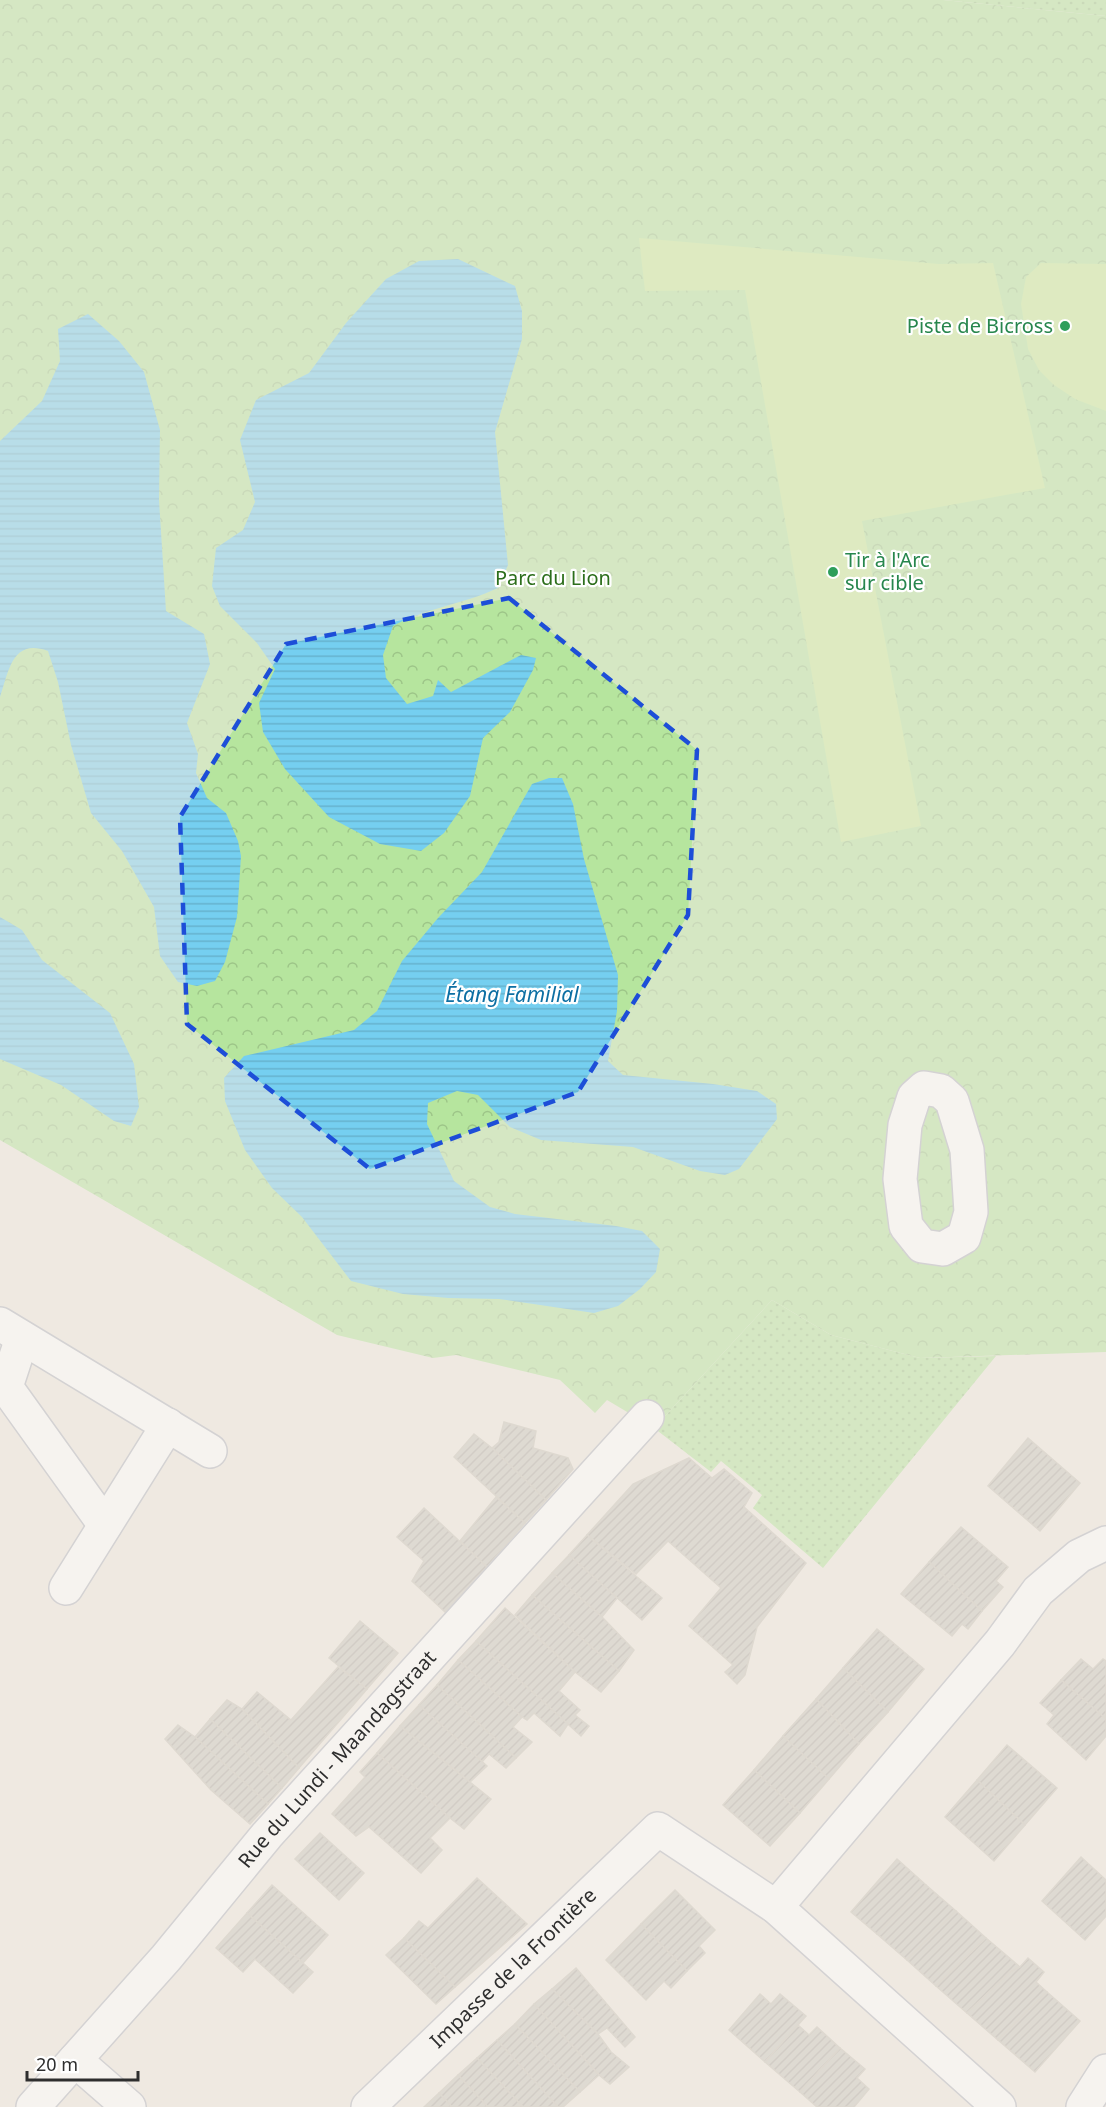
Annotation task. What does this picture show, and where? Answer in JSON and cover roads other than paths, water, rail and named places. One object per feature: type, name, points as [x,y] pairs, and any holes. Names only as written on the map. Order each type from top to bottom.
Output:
[{"type":"street","points":[[105,1525],[6,1387],[11,1331],[210,1451]]},
{"type":"street","name":"Rue du Lundi - Maandagstraat","points":[[33,2107],[166,1958],[267,1835],[647,1417]]},
{"type":"street","points":[[66,1588],[168,1425]]},
{"type":"street","points":[[999,2107],[776,1907],[999,1643],[1038,1591],[1079,1556],[1106,1543]]},
{"type":"street","name":"Impasse de la Frontière","points":[[368,2107],[658,1829],[776,1907]]},
{"type":"street","points":[[75,2060],[129,2107]]},
{"type":"street","points":[[1083,2107],[1106,2071]]},
{"type":"water","points":[[458,259],[515,286],[522,311],[522,339],[495,432],[508,565],[498,588],[393,626],[383,655],[386,678],[407,704],[433,696],[438,680],[451,692],[521,655],[536,658],[533,670],[510,712],[483,738],[470,796],[444,833],[421,851],[380,844],[329,817],[285,769],[263,732],[259,703],[275,669],[257,643],[220,606],[212,586],[216,548],[243,530],[255,502],[240,440],[256,400],[309,373],[346,323],[386,279],[419,261]]},
{"type":"water","points":[[88,314],[119,341],[144,372],[160,430],[159,500],[166,611],[204,634],[210,664],[187,723],[198,754],[196,773],[207,798],[226,813],[238,841],[241,856],[237,917],[225,962],[215,981],[197,986],[178,982],[160,956],[154,907],[122,851],[91,813],[71,745],[58,682],[48,651],[36,648],[19,653],[10,668],[0,697],[0,441],[42,401],[60,361],[58,329]]},
{"type":"water","name":"Étang Familial","points":[[549,778],[562,778],[573,804],[584,859],[618,975],[617,1011],[608,1061],[623,1075],[757,1091],[776,1104],[777,1119],[739,1169],[725,1175],[700,1171],[633,1147],[541,1140],[510,1127],[478,1095],[457,1091],[428,1103],[427,1124],[454,1181],[490,1207],[515,1214],[642,1231],[660,1249],[656,1272],[640,1289],[618,1306],[594,1313],[499,1299],[403,1294],[351,1281],[302,1217],[272,1188],[245,1150],[225,1101],[224,1078],[244,1056],[354,1030],[377,1011],[402,961],[438,918],[482,872],[532,784]]},
{"type":"water","points":[[0,917],[22,930],[42,960],[110,1013],[134,1064],[139,1107],[131,1126],[114,1121],[61,1085],[0,1059]]},
{"type":"place","name":"Piste de Bicross","points":[[1065,326]]},
{"type":"place","name":"Tir à l'Arc sur cible","points":[[833,572]]},
{"type":"park label","name":"Parc du Lion","points":[[553,578]]}]
